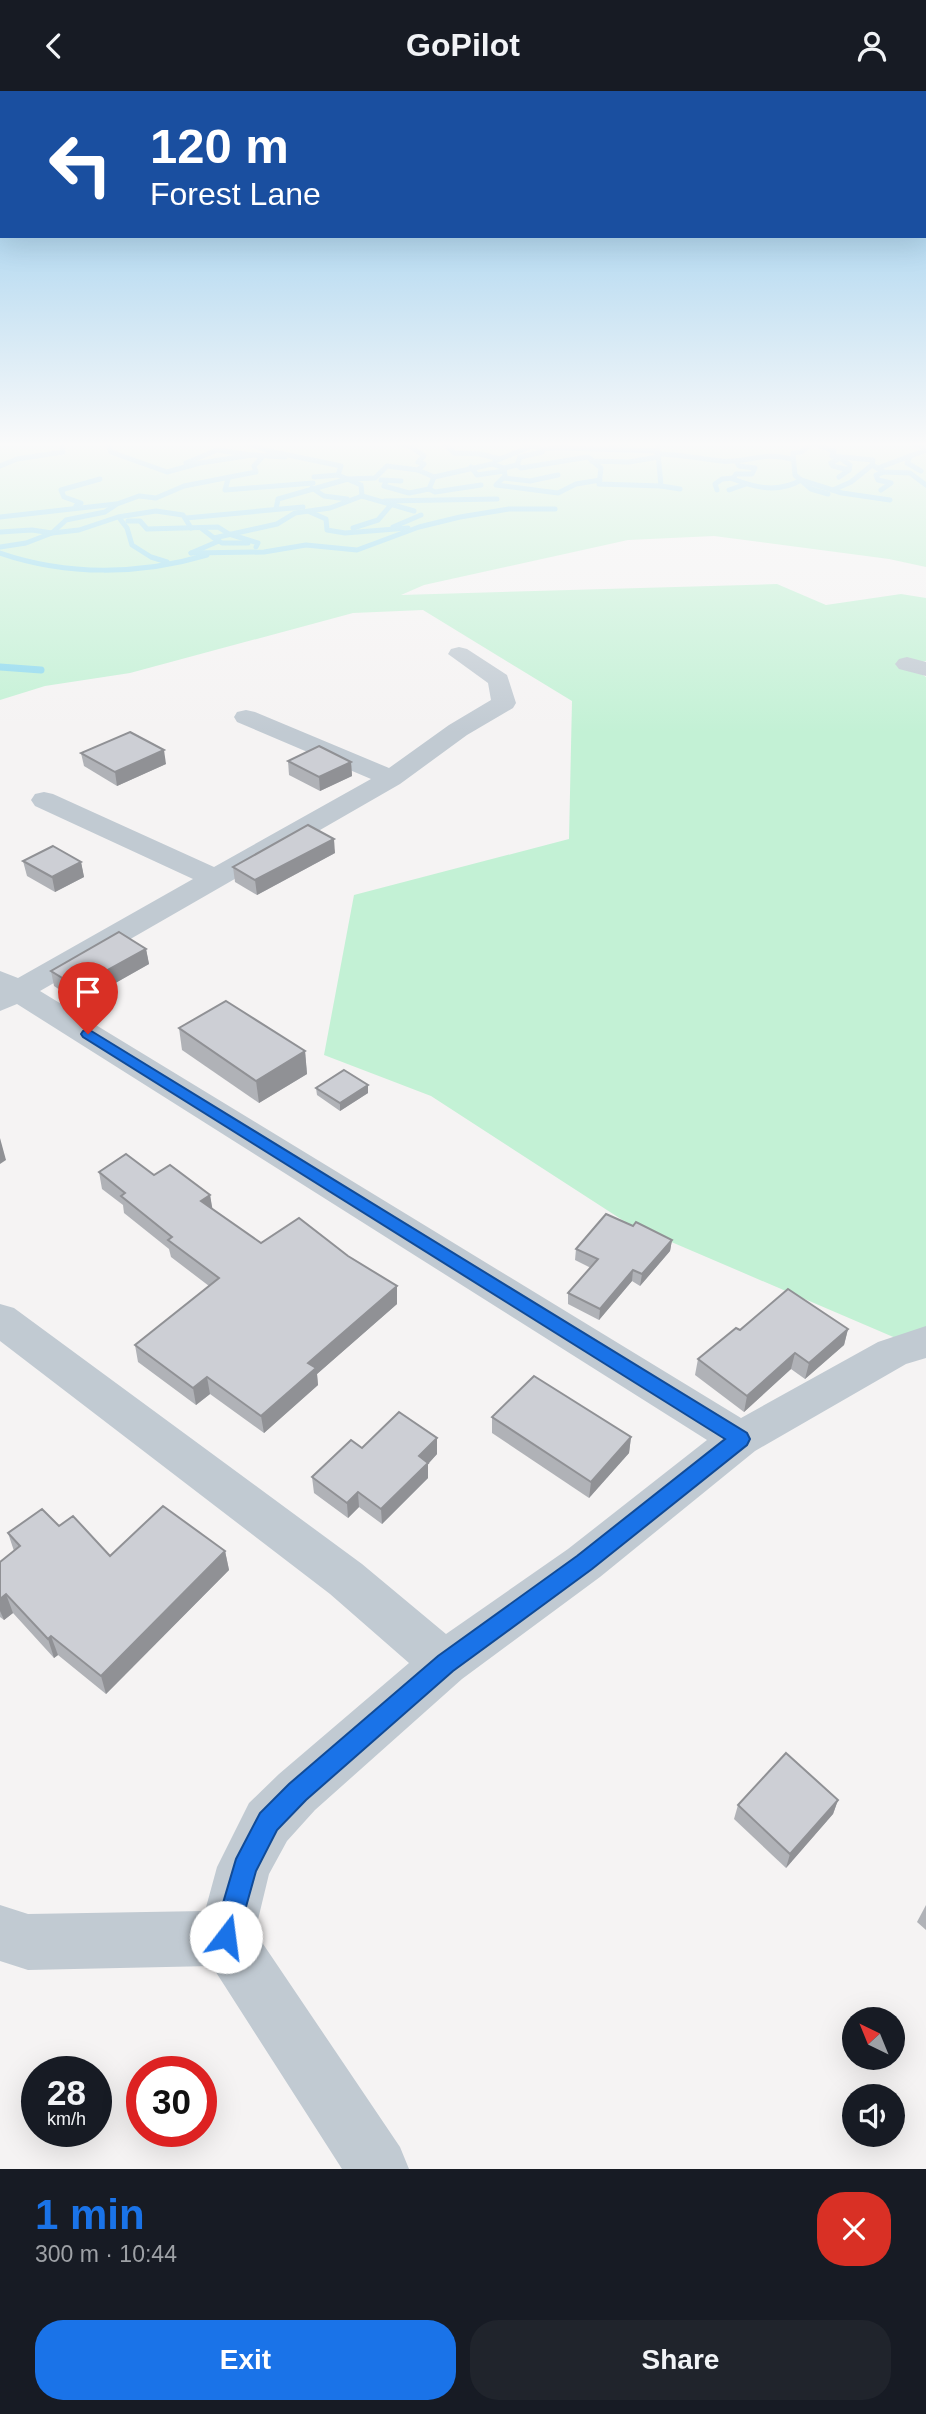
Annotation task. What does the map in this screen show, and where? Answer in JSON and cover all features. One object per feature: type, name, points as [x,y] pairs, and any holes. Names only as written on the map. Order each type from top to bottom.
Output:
[{"type":"street","points":[[6,991],[215,878],[391,778],[458,730],[504,703],[499,680],[459,654]]},
{"type":"street","points":[[246,717],[391,778]]},
{"type":"street","points":[[44,800],[215,878]]},
{"type":"street","points":[[6,991],[740,1439]]},
{"type":"street","points":[[0,1319],[346,1579],[445,1663]]},
{"type":"street","points":[[378,2169],[226,1937],[244,1867],[268,1822],[297,1792],[445,1663],[584,1563],[740,1439],[892,1353],[926,1342]]},
{"type":"street","points":[[0,1933],[28,1942],[226,1937]]},
{"type":"green space","points":[[0,539],[650,539],[628,540],[424,585],[401,595],[777,584],[826,605],[901,594],[926,598],[926,661],[908,665],[926,677],[926,1351],[627,1223],[431,1096],[324,1055],[354,895],[569,839],[572,701],[423,610],[353,613],[130,673],[45,686],[0,700]]},
{"type":"green space","points":[[737,539],[926,539],[926,567],[889,559]]},
{"type":"building","points":[[130,732],[164,750],[115,772],[81,753]]},
{"type":"building","points":[[319,746],[351,762],[319,777],[288,761]]},
{"type":"building","points":[[308,825],[334,839],[255,880],[233,867]]},
{"type":"building","points":[[53,846],[81,862],[52,877],[23,861]]},
{"type":"building","points":[[119,932],[146,949],[77,987],[51,971]]},
{"type":"building","points":[[226,1001],[305,1051],[256,1081],[179,1028]]},
{"type":"building","points":[[344,1070],[368,1085],[340,1103],[316,1088]]},
{"type":"building","points":[[126,1154],[154,1175],[170,1165],[210,1195],[201,1201],[261,1243],[299,1218],[348,1256],[397,1286],[308,1363],[316,1368],[261,1416],[207,1377],[193,1388],[135,1345],[219,1278],[168,1240],[172,1237],[121,1196],[125,1193],[99,1172]]},
{"type":"building","points":[[606,1214],[633,1226],[636,1222],[672,1240],[642,1274],[633,1270],[600,1309],[568,1293],[598,1259],[576,1249]]},
{"type":"building","points":[[788,1289],[848,1329],[809,1363],[795,1353],[747,1396],[698,1359],[736,1328],[740,1330]]},
{"type":"building","points":[[534,1376],[631,1437],[591,1482],[492,1417]]},
{"type":"building","points":[[399,1412],[437,1438],[419,1456],[428,1463],[381,1509],[358,1492],[347,1503],[312,1477],[351,1440],[362,1448]]},
{"type":"building","points":[[163,1506],[225,1551],[101,1676],[51,1636],[48,1639],[6,1594],[0,1599],[0,1562],[20,1546],[8,1533],[42,1509],[59,1526],[73,1516],[110,1556]]},
{"type":"building","points":[[786,1753],[838,1800],[790,1854],[738,1805]]},
{"type":"waterway","points":[[0,547],[36,539]]},
{"type":"waterway","points":[[130,539],[132,545],[151,557],[167,562]]},
{"type":"waterway","points":[[245,539],[258,543],[256,547]]},
{"type":"waterway","points":[[219,541],[191,553],[264,552],[306,545],[357,550],[387,539]]},
{"type":"waterway","points":[[219,541],[248,543]]},
{"type":"waterway","points":[[0,553],[51,566],[104,570],[156,566],[207,555]]},
{"type":"waterway","points":[[0,667],[41,670]]},
{"type":"route","points":[[88,1034],[740,1439],[584,1563],[445,1663],[297,1792],[268,1822],[244,1867],[226,1937]]}]
